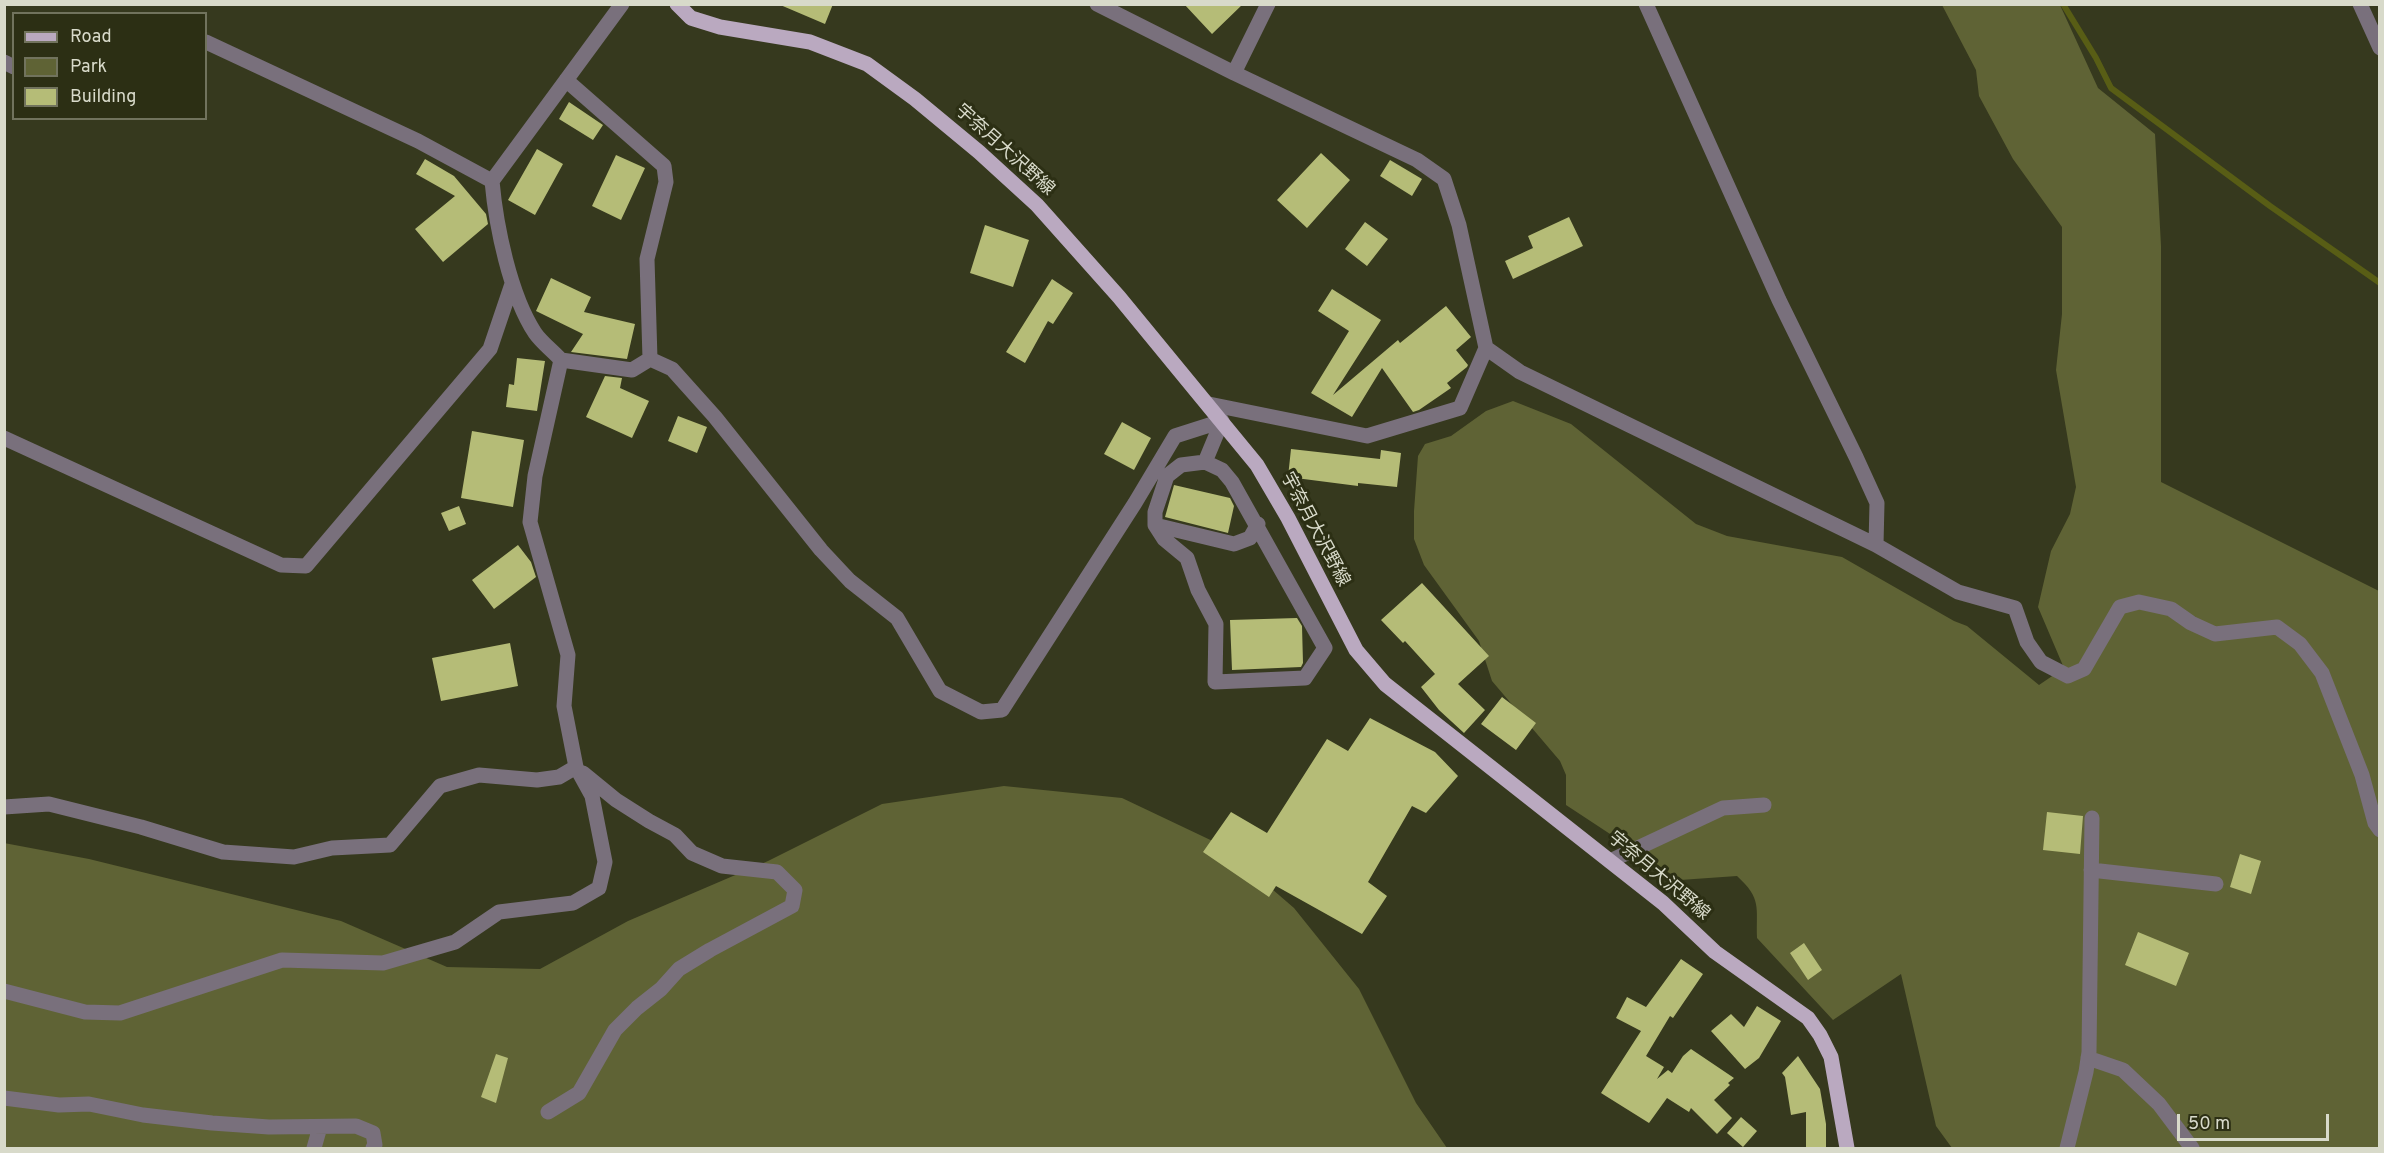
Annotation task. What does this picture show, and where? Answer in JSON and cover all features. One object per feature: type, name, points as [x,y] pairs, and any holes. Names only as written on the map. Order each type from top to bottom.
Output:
[{"type":"main road","name":"宇奈月大沢野線","points":[[677,4],[691,18],[710,24],[810,42],[867,64],[915,99],[979,152],[1037,205],[1119,297],[1209,404],[1262,474],[1288,518],[1356,650],[1385,684],[1663,903],[1715,952],[1808,1018],[1831,1057],[1847,1149]]},
{"type":"street","points":[[622,4],[492,181],[495,211],[512,284],[535,333],[561,360],[632,370],[650,359]]},
{"type":"street","points":[[1097,4],[1234,73],[1417,160],[1444,179],[1459,225],[1486,348],[1460,408],[1367,436],[1209,404]]},
{"type":"street","points":[[1234,73],[1268,4]]},
{"type":"street","points":[[1646,4],[1779,300],[1873,494],[1876,503],[1876,545]]},
{"type":"street","points":[[2360,4],[2379,48]]},
{"type":"street","points":[[207,42],[418,141],[492,181]]},
{"type":"street","points":[[566,80],[664,166],[666,182],[647,259],[650,359]]},
{"type":"street","points":[[4,438],[281,565],[306,566],[490,349],[512,284]]},
{"type":"street","points":[[1486,348],[1520,372],[1876,545],[1958,592],[2015,608],[2027,642],[2041,662],[2068,676],[2084,669],[2120,607],[2139,602],[2171,609],[2191,623],[2215,633],[2277,627],[2300,644],[2322,673],[2362,775],[2374,823],[2379,830]]},
{"type":"street","points":[[650,359],[672,369],[715,417],[821,550],[850,581],[897,618],[940,691],[981,712],[1002,711],[1136,503],[1175,436],[1222,422]]},
{"type":"street","points":[[4,991],[85,1012],[120,1013],[282,960],[383,963],[455,942],[499,912],[573,903],[599,888],[605,862],[592,796],[576,767],[564,706],[568,656],[530,522],[535,476],[561,360]]},
{"type":"street","points":[[1205,462],[1222,422]]},
{"type":"street","points":[[1205,462],[1222,470],[1258,524],[1325,648],[1305,678],[1215,682],[1216,624],[1198,590],[1187,558],[1164,539],[1155,525],[1155,512],[1167,476],[1181,465],[1205,462]]},
{"type":"street","points":[[1155,525],[1234,544],[1250,538],[1258,524]]},
{"type":"street","points":[[4,807],[49,804],[141,826],[223,852],[294,857],[332,848],[390,845],[440,786],[479,775],[537,780],[559,777],[576,767]]},
{"type":"street","points":[[548,1112],[579,1093],[615,1030],[637,1008],[661,990],[679,969],[792,906],[795,890],[777,872],[722,866],[692,853],[675,835],[649,822],[616,800],[576,767]]},
{"type":"street","points":[[1610,861],[1723,808],[1764,805]]},
{"type":"street","points":[[2067,1149],[2077,1114],[2088,1058],[2092,818]]},
{"type":"street","points":[[2091,870],[2216,884]]},
{"type":"street","points":[[2088,1058],[2123,1070],[2159,1104],[2192,1149]]},
{"type":"street","points":[[4,1098],[59,1105],[89,1104],[143,1115],[212,1123],[269,1127],[356,1126],[373,1133],[375,1145],[373,1149]]},
{"type":"street","points":[[314,1149],[320,1127]]},
{"type":"green space","points":[[1942,5],[2060,5],[2098,88],[2155,134],[2161,246],[2161,482],[2379,591],[2379,1148],[1952,1148],[1936,1126],[1901,974],[1833,1020],[1757,938],[1756,904],[1751,891],[1737,876],[1680,880],[1566,805],[1566,775],[1560,761],[1492,681],[1479,641],[1424,565],[1414,539],[1418,456],[1425,444],[1451,436],[1486,411],[1513,401],[1571,424],[1696,524],[1727,536],[1842,557],[1954,621],[1967,626],[2039,685],[2064,668],[2038,607],[2051,551],[2070,514],[2076,487],[2056,370],[2062,314],[2062,227],[2013,159],[1979,96],[1976,70]]},
{"type":"green space","points":[[1004,786],[1122,798],[1221,845],[1294,908],[1359,989],[1416,1103],[1447,1148],[5,1148],[4,843],[89,859],[341,921],[447,967],[540,969],[628,921],[768,861],[882,804]]},
{"type":"building","points":[[778,4],[833,4],[825,24]]},
{"type":"building","points":[[1184,4],[1243,4],[1212,34]]},
{"type":"building","points":[[569,102],[603,125],[593,140],[559,119]]},
{"type":"building","points":[[537,149],[563,164],[535,215],[508,200]]},
{"type":"building","points":[[1321,153],[1350,180],[1307,228],[1277,200]]},
{"type":"building","points":[[616,155],[645,168],[621,220],[592,206]]},
{"type":"building","points":[[425,159],[454,176],[486,214],[488,224],[443,262],[415,229],[455,196],[416,174]]},
{"type":"building","points":[[1390,160],[1422,179],[1412,196],[1380,176]]},
{"type":"building","points":[[1569,217],[1583,246],[1513,279],[1505,261],[1533,248],[1528,236]]},
{"type":"building","points":[[1365,222],[1388,239],[1367,266],[1345,249]]},
{"type":"building","points":[[985,225],[1029,240],[1013,287],[970,273]]},
{"type":"building","points":[[551,278],[591,297],[584,312],[635,324],[627,359],[571,352],[583,334],[536,311]]},
{"type":"building","points":[[1052,279],[1073,293],[1053,324],[1048,321],[1025,363],[1006,352]]},
{"type":"building","points":[[1332,289],[1381,320],[1333,395],[1398,340],[1400,343],[1446,306],[1471,337],[1456,350],[1468,365],[1467,367],[1447,383],[1451,388],[1413,412],[1382,368],[1352,417],[1311,393],[1349,331],[1318,311]]},
{"type":"building","points":[[517,358],[545,361],[537,411],[506,407],[509,384],[514,385]]},
{"type":"building","points":[[605,376],[622,378],[620,388],[649,401],[632,438],[586,417]]},
{"type":"building","points":[[678,416],[707,427],[697,453],[668,441]]},
{"type":"building","points":[[1122,422],[1151,438],[1134,470],[1104,454]]},
{"type":"building","points":[[472,431],[524,440],[513,507],[461,498]]},
{"type":"building","points":[[1291,449],[1380,459],[1381,450],[1401,453],[1397,487],[1358,483],[1358,486],[1288,477]]},
{"type":"building","points":[[1174,485],[1230,498],[1234,506],[1228,533],[1165,517]]},
{"type":"building","points":[[459,506],[466,524],[449,531],[441,513]]},
{"type":"building","points":[[518,545],[531,562],[536,577],[494,609],[472,580]]},
{"type":"building","points":[[1422,583],[1489,656],[1458,684],[1485,710],[1464,733],[1439,710],[1421,687],[1435,674],[1405,641],[1403,643],[1381,620]]},
{"type":"building","points":[[1297,618],[1302,626],[1303,663],[1301,667],[1232,670],[1230,620]]},
{"type":"building","points":[[510,643],[518,686],[441,701],[432,658]]},
{"type":"building","points":[[1502,697],[1536,723],[1516,750],[1481,724]]},
{"type":"building","points":[[1370,718],[1435,752],[1458,776],[1426,813],[1412,806],[1368,882],[1387,896],[1362,934],[1276,886],[1269,897],[1203,852],[1231,812],[1267,833],[1327,739],[1348,751]]},
{"type":"building","points":[[2047,812],[2083,816],[2080,854],[2043,850]]},
{"type":"building","points":[[2240,854],[2261,861],[2251,894],[2230,887]]},
{"type":"building","points":[[2138,932],[2189,953],[2176,986],[2125,965]]},
{"type":"building","points":[[1804,943],[1822,970],[1808,980],[1790,953]]},
{"type":"building","points":[[1681,959],[1703,974],[1673,1018],[1670,1016],[1646,1056],[1664,1067],[1657,1079],[1668,1070],[1672,1073],[1683,1056],[1691,1049],[1734,1078],[1714,1100],[1732,1118],[1717,1134],[1691,1108],[1689,1112],[1667,1098],[1649,1123],[1601,1093],[1641,1031],[1616,1018],[1627,997],[1646,1007]]},
{"type":"building","points":[[1757,1006],[1781,1021],[1759,1058],[1745,1069],[1711,1031],[1731,1014],[1744,1027]]},
{"type":"building","points":[[496,1054],[508,1058],[496,1103],[481,1097]]},
{"type":"building","points":[[1798,1056],[1820,1089],[1826,1124],[1826,1149],[1806,1149],[1806,1112],[1791,1115],[1785,1077],[1782,1073]]},
{"type":"building","points":[[1741,1117],[1757,1131],[1743,1147],[1727,1133]]},
{"type":"waterway","points":[[2063,4],[2096,58],[2111,88],[2270,206],[2380,283]]}]
